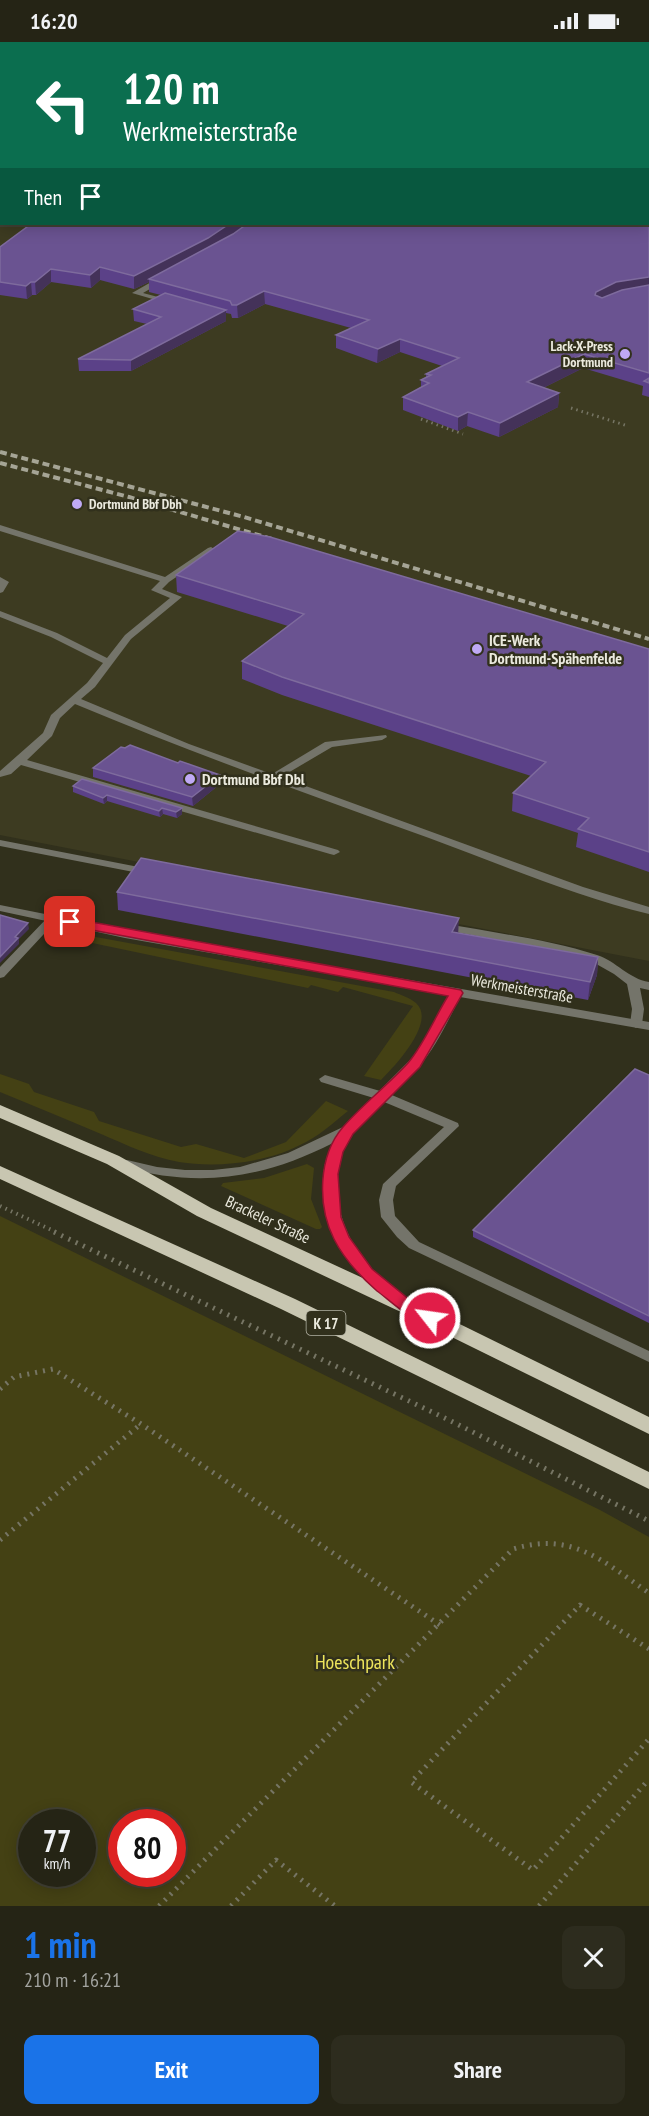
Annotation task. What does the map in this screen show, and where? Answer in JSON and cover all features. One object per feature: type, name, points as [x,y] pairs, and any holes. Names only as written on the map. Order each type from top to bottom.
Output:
[{"type":"highway","name":"Brackeler Straße","points":[[0,1111],[113,1160],[204,1212],[410,1308],[649,1426]]},
{"type":"highway","name":"K 17","points":[[0,1173],[288,1304],[649,1481]]},
{"type":"street","points":[[174,274],[136,293],[181,306]]},
{"type":"street","points":[[0,528],[166,580]]},
{"type":"street","points":[[0,774],[8,772],[48,734],[55,717],[90,685],[128,637],[177,597],[156,590],[166,580],[211,550]]},
{"type":"street","points":[[0,580],[4,582],[0,590]]},
{"type":"street","points":[[0,614],[54,635],[108,662]]},
{"type":"street","points":[[74,700],[185,746],[272,778],[579,889],[649,910]]},
{"type":"street","points":[[272,778],[329,744],[382,737]]},
{"type":"street","points":[[20,761],[334,852]]},
{"type":"street","points":[[0,843],[162,874]]},
{"type":"street","name":"Werkmeisterstraße","points":[[0,908],[456,993],[649,1026]]},
{"type":"street","points":[[0,974],[52,919]]},
{"type":"street","points":[[427,924],[558,948],[596,958],[633,983],[649,986]]},
{"type":"street","points":[[633,983],[638,1009],[636,1024]]},
{"type":"street","points":[[410,1308],[366,1273],[342,1239],[333,1217],[330,1174],[335,1152],[347,1131],[415,1064],[456,993]]},
{"type":"street","points":[[325,1079],[382,1096],[453,1126],[390,1184],[386,1200],[388,1217],[414,1245],[649,1357]]},
{"type":"street","points":[[113,1160],[150,1171],[175,1175],[236,1172],[276,1164],[313,1149],[347,1131]]},
{"type":"path","points":[[571,408],[628,426]]},
{"type":"path","points":[[421,419],[463,435]]},
{"type":"path","points":[[0,1206],[448,1420],[649,1521]]},
{"type":"path","points":[[0,1389],[14,1377],[53,1369],[141,1424],[440,1625]]},
{"type":"path","points":[[0,1540],[141,1424]]},
{"type":"path","points":[[159,1906],[513,1549],[537,1540],[560,1542],[583,1549],[649,1593]]},
{"type":"path","points":[[649,1649],[580,1605],[411,1782],[533,1870],[649,1739]]},
{"type":"path","points":[[539,1906],[649,1779]]},
{"type":"path","points":[[231,1906],[276,1860],[335,1906]]},
{"type":"shaded area","points":[[0,225],[649,225],[649,961],[0,835]]},
{"type":"green space","points":[[58,930],[394,992],[416,1003],[421,1011],[421,1021],[411,1044],[381,1080],[364,1076],[413,1006],[343,987],[338,992],[311,985],[308,988],[54,935]]},
{"type":"green space","points":[[0,1074],[29,1084],[34,1092],[94,1112],[99,1121],[181,1147],[196,1144],[244,1158],[286,1142],[326,1101],[348,1111],[313,1138],[272,1156],[241,1163],[194,1164],[149,1154],[0,1092]]},
{"type":"green space","points":[[307,1164],[314,1168],[311,1199],[322,1227],[320,1229],[221,1186],[223,1183],[264,1178]]},
{"type":"green space","name":"Hoeschpark","points":[[0,1216],[600,1510],[649,1537],[649,1906],[0,1906]]},
{"type":"building","points":[[30,225],[228,225],[208,238],[134,276],[100,267],[90,275],[51,269],[26,286],[0,282],[0,247]]},
{"type":"building","points":[[246,225],[649,225],[649,277],[616,282],[596,292],[595,295],[602,298],[622,290],[649,285],[649,373],[584,354],[527,382],[559,393],[500,423],[468,412],[458,417],[403,397],[429,383],[421,380],[431,375],[426,374],[459,358],[400,339],[378,349],[336,335],[369,320],[264,291],[237,305],[232,305],[230,301],[149,279]]},
{"type":"building","points":[[165,293],[226,310],[131,360],[78,359],[161,317],[133,309]]},
{"type":"building","points":[[238,531],[270,537],[649,649],[649,852],[578,829],[589,818],[513,793],[546,762],[282,677],[242,661],[304,614],[176,575]]},
{"type":"building","points":[[130,745],[178,763],[180,761],[220,775],[192,797],[93,768],[121,747],[125,748]]},
{"type":"building","points":[[82,779],[182,808],[176,812],[162,808],[159,811],[107,795],[103,798],[73,786]]},
{"type":"building","points":[[141,858],[459,918],[452,932],[598,957],[590,982],[117,892]]},
{"type":"building","points":[[0,915],[28,923],[15,937],[18,938],[0,957]]},
{"type":"building","points":[[635,1069],[649,1075],[649,1316],[473,1230]]},
{"type":"railway","points":[[0,452],[244,517],[649,639]]},
{"type":"railway","points":[[0,463],[129,497],[272,539]]},
{"type":"place","name":"Lack-X-Press Dortmund","points":[[625,354]]},
{"type":"place","name":"Dortmund Bbf Dbh","points":[[77,504]]},
{"type":"place","name":"ICE-Werk Dortmund-Spähenfelde","points":[[477,649]]},
{"type":"place","name":"Dortmund Bbf Dbl","points":[[190,779]]},
{"type":"route","points":[[70,922],[125,934],[456,993],[435,1034],[415,1064],[347,1131],[335,1152],[330,1174],[333,1217],[342,1239],[366,1273],[410,1308],[430,1318]]}]
